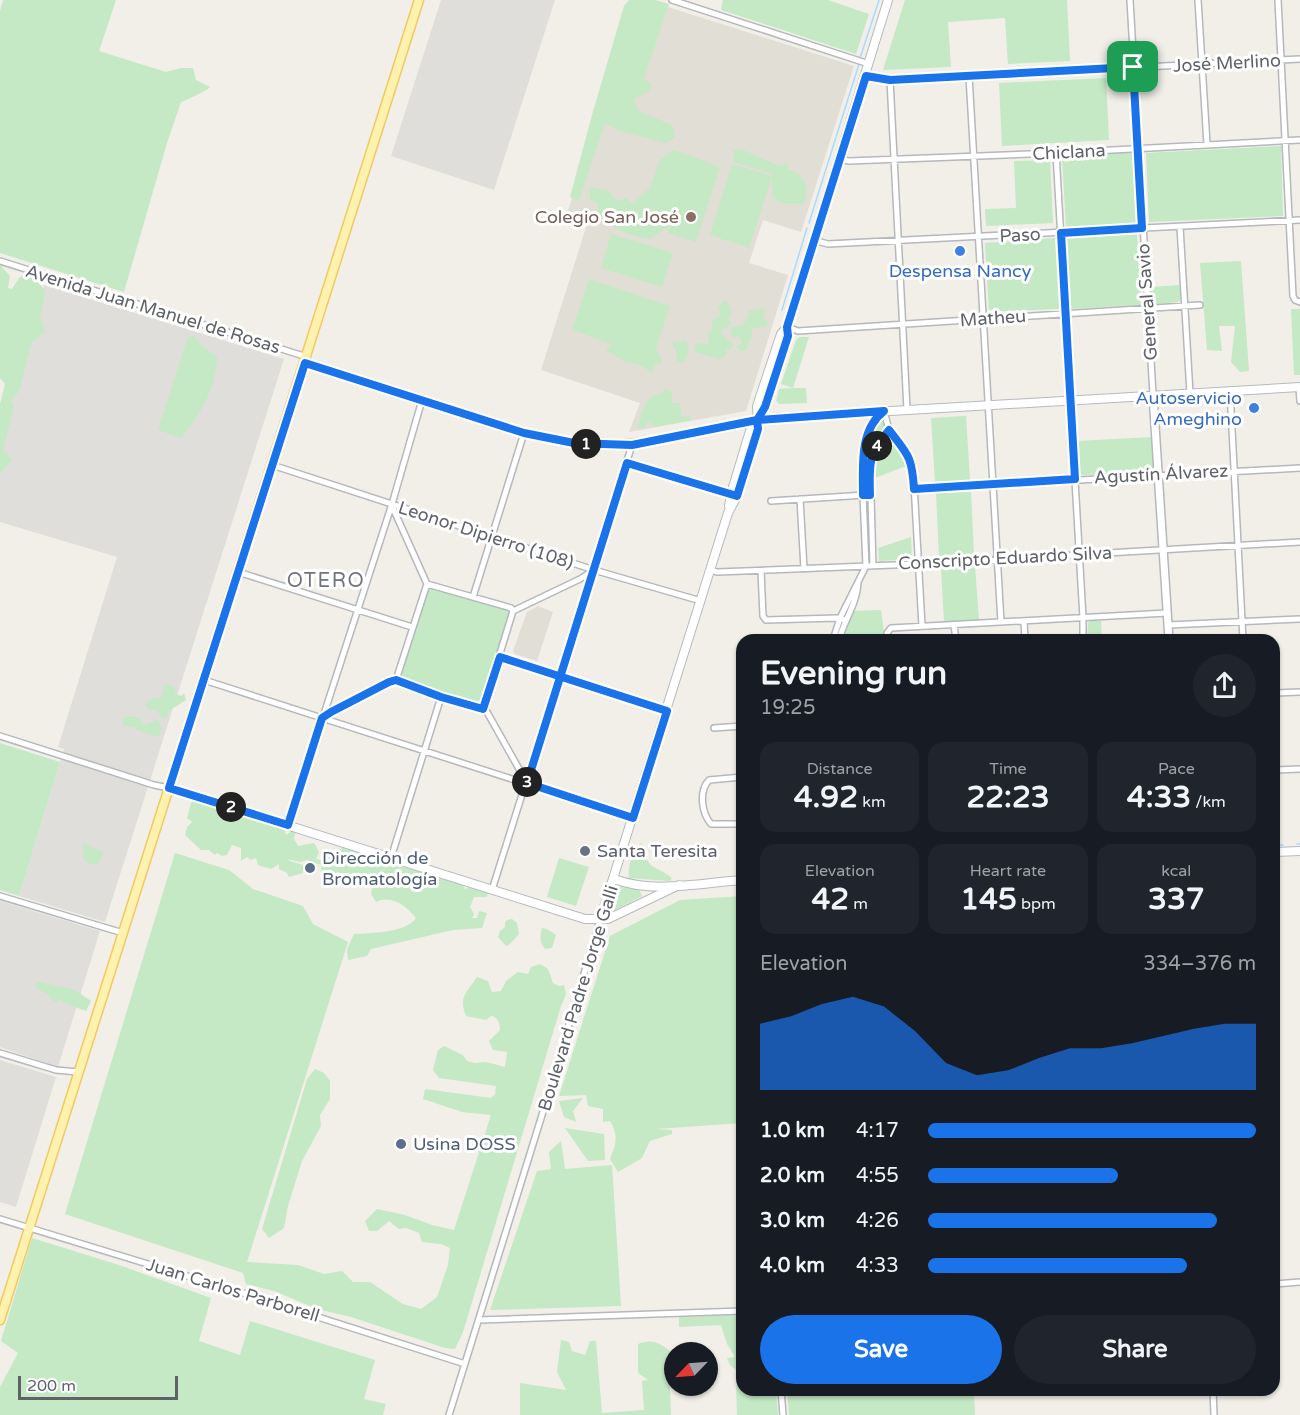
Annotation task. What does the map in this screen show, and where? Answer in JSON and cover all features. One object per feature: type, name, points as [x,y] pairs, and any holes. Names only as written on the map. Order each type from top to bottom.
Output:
[{"type":"main road","points":[[0,1320],[419,0]]},
{"type":"main road","name":"Boulevard Padre Jorge Galli","points":[[600,920],[728,513],[758,429],[757,420],[765,407],[788,336],[787,327],[888,0]]},
{"type":"main road","name":"Avenida Juan Manuel de Rosas","points":[[306,360],[524,433],[574,443],[632,445],[757,420],[988,404],[1300,387]]},
{"type":"main road","points":[[169,788],[585,919],[600,920],[613,916],[679,885]]},
{"type":"main road","points":[[1280,852],[1300,851]]},
{"type":"main road","points":[[614,879],[637,885],[679,885],[736,880]]},
{"type":"street","points":[[672,0],[869,64]]},
{"type":"street","name":"General Savio","points":[[1130,0],[1142,228],[1169,634]]},
{"type":"street","points":[[1198,0],[1207,144]]},
{"type":"street","points":[[1278,0],[1293,296],[1298,301]]},
{"type":"street","name":"José Merlino","points":[[866,76],[890,80],[1300,59]]},
{"type":"street","points":[[969,76],[1001,622]]},
{"type":"street","points":[[890,80],[907,409]]},
{"type":"street","name":"Chiclana","points":[[839,159],[849,161],[973,157],[1300,140]]},
{"type":"street","points":[[1056,153],[1083,634]]},
{"type":"street","name":"Paso","points":[[813,240],[828,244],[1300,220]]},
{"type":"street","points":[[1180,227],[1190,393]]},
{"type":"street","name":"Avenida Juan Manuel de Rosas","points":[[0,261],[306,360]]},
{"type":"street","name":"Matheu","points":[[787,327],[798,331],[1200,305]]},
{"type":"street","points":[[1300,387],[1300,401]]},
{"type":"street","points":[[1230,391],[1243,634]]},
{"type":"street","points":[[288,825],[392,504],[422,400]]},
{"type":"street","points":[[836,634],[859,581],[869,566],[866,438],[871,422],[884,411],[889,430],[910,458],[913,466],[922,626]]},
{"type":"street","points":[[866,495],[871,455],[889,430]]},
{"type":"street","points":[[473,597],[524,433]]},
{"type":"street","points":[[492,890],[632,445]]},
{"type":"street","points":[[627,463],[734,495]]},
{"type":"street","name":"Leonor Dipierro (108)","points":[[272,465],[594,570],[701,601]]},
{"type":"street","name":"Agustín Álvarez","points":[[914,489],[1300,468]]},
{"type":"street","points":[[771,501],[866,495]]},
{"type":"street","points":[[800,499],[804,569]]},
{"type":"street","points":[[392,504],[427,584],[396,680]]},
{"type":"street","name":"Conscripto Eduardo Silva","points":[[710,570],[717,572],[761,571],[918,564],[1300,542]]},
{"type":"street","points":[[483,709],[513,612],[594,570]]},
{"type":"street","points":[[761,571],[763,616],[766,620],[842,619]]},
{"type":"street","points":[[238,572],[412,627]]},
{"type":"street","points":[[427,584],[511,608],[513,612]]},
{"type":"street","points":[[887,634],[891,628],[1167,613]]},
{"type":"street","points":[[840,634],[842,619]]},
{"type":"street","points":[[1168,625],[1300,619]]},
{"type":"street","points":[[1023,621],[1024,634]]},
{"type":"street","points":[[954,625],[955,634]]},
{"type":"street","points":[[500,657],[667,711]]},
{"type":"street","points":[[204,680],[633,818]]},
{"type":"street","points":[[322,718],[396,680],[487,712],[527,783]]},
{"type":"street","points":[[1280,693],[1300,692]]},
{"type":"street","points":[[391,858],[441,697]]},
{"type":"street","points":[[714,728],[736,726]]},
{"type":"street","points":[[0,736],[169,788]]},
{"type":"street","points":[[1280,770],[1300,769]]},
{"type":"street","points":[[736,777],[713,778],[706,783],[703,802],[707,820],[711,824],[715,826],[736,824]]},
{"type":"street","points":[[0,896],[123,933]]},
{"type":"street","name":"Boulevard Padre Jorge Galli","points":[[449,1415],[600,920]]},
{"type":"street","points":[[0,1053],[56,1070],[78,1072]]},
{"type":"street","name":"Juan Carlos Parborell","points":[[0,1219],[465,1364]]},
{"type":"street","points":[[1280,1284],[1300,1282]]},
{"type":"street","points":[[479,1320],[736,1311]]},
{"type":"street","points":[[782,1396],[783,1415]]},
{"type":"street","points":[[1213,1396],[1214,1415]]},
{"type":"shaded area","points":[[441,0],[555,0],[494,190],[391,156]]},
{"type":"shaded area","name":"Colegio San José","points":[[635,0],[646,0],[854,66],[801,232],[763,220],[749,263],[788,275],[746,411],[629,432],[640,403],[541,370],[588,221],[567,214]]},
{"type":"shaded area","points":[[44,285],[284,359],[105,922],[19,896],[64,749],[58,747],[117,557],[0,522],[0,439]]},
{"type":"shaded area","points":[[538,606],[553,612],[537,661],[515,654],[513,651],[527,612]]},
{"type":"shaded area","points":[[0,901],[100,931],[58,1067],[0,1047]]},
{"type":"shaded area","points":[[0,1060],[56,1077],[16,1207],[0,1202]]},
{"type":"green space","points":[[3,0],[116,0],[99,51],[166,72],[193,68],[196,80],[210,87],[181,102],[124,292],[0,253],[0,11]]},
{"type":"green space","points":[[629,0],[655,0],[669,4],[644,79],[651,84],[649,91],[634,99],[638,111],[672,125],[675,137],[666,143],[620,131],[605,123],[579,201],[570,197],[624,6]]},
{"type":"green space","points":[[723,0],[828,0],[869,14],[856,54],[721,10]]},
{"type":"green space","points":[[905,0],[1067,0],[1070,61],[1008,64],[1005,18],[948,22],[951,67],[883,70]]},
{"type":"green space","points":[[1106,78],[1109,140],[1002,146],[999,83]]},
{"type":"green space","points":[[1281,146],[1283,216],[1149,222],[1146,153]]},
{"type":"green space","points":[[741,149],[779,166],[787,162],[788,170],[799,174],[806,188],[803,205],[781,203],[772,197],[772,177],[749,248],[710,235],[732,164],[772,176],[772,174],[734,162],[733,151]]},
{"type":"green space","points":[[674,150],[720,167],[696,242],[668,233],[669,226],[649,239],[634,236],[615,227],[597,214],[598,204],[588,198],[590,187],[609,191],[617,201],[626,198],[633,204],[650,187],[660,160]]},
{"type":"green space","points":[[1132,152],[1136,223],[1066,227],[1062,157]]},
{"type":"green space","points":[[1050,160],[1053,223],[986,226],[985,209],[1016,208],[1014,161]]},
{"type":"green space","points":[[611,234],[673,253],[662,287],[601,268]]},
{"type":"green space","points":[[1137,234],[1141,305],[1070,309],[1066,239]]},
{"type":"green space","points":[[1055,238],[1059,309],[989,312],[985,243]]},
{"type":"green space","points":[[1241,261],[1249,371],[1240,372],[1231,362],[1235,326],[1219,326],[1222,351],[1207,350],[1200,263]]},
{"type":"green space","points":[[0,265],[10,276],[8,288],[12,289],[19,278],[25,274],[38,282],[46,292],[40,315],[45,332],[32,342],[19,391],[11,401],[14,406],[3,450],[12,459],[0,474],[0,404],[5,384],[0,378]]},
{"type":"green space","points":[[589,279],[670,306],[656,348],[662,361],[655,365],[651,373],[643,366],[624,361],[606,351],[612,344],[572,330]]},
{"type":"green space","points":[[1180,285],[1181,299],[1178,302],[1154,304],[1150,287]]},
{"type":"green space","points":[[724,301],[729,303],[732,313],[729,316],[730,323],[722,329],[721,334],[734,345],[726,350],[726,355],[720,359],[694,352],[696,343],[707,344],[709,339],[707,334],[711,332],[713,320],[720,315],[718,307]]},
{"type":"green space","points":[[763,308],[765,312],[762,318],[768,322],[767,326],[751,329],[752,335],[746,350],[741,351],[736,347],[741,345],[741,339],[738,336],[732,338],[730,328],[743,325],[749,316],[748,311]]},
{"type":"green space","points":[[1291,309],[1300,309],[1300,375],[1294,375]]},
{"type":"green space","points":[[194,336],[200,344],[217,357],[216,368],[206,400],[195,420],[181,438],[158,430],[188,337]]},
{"type":"green space","points":[[799,337],[809,337],[793,388],[781,384],[796,340]]},
{"type":"green space","points":[[686,341],[689,348],[685,362],[677,361],[676,349],[672,343]]},
{"type":"green space","points":[[806,388],[807,403],[779,404],[776,401],[779,389]]},
{"type":"green space","points":[[665,389],[672,392],[671,402],[680,404],[682,416],[690,416],[691,420],[655,427],[648,421],[644,428],[637,428],[647,401],[661,394]]},
{"type":"green space","points":[[966,416],[970,480],[935,482],[931,418]]},
{"type":"green space","points":[[882,420],[884,432],[869,455],[866,487],[865,470],[868,445],[877,421]]},
{"type":"green space","points":[[1154,437],[1154,471],[1082,475],[1079,473],[1077,441]]},
{"type":"green space","points":[[890,438],[909,465],[872,479],[873,461],[877,450]]},
{"type":"green space","points":[[971,492],[974,555],[939,557],[936,493]]},
{"type":"green space","points":[[911,537],[912,559],[879,561],[878,548]]},
{"type":"green space","points":[[975,566],[979,620],[944,622],[941,568]]},
{"type":"green space","points":[[429,589],[509,611],[510,616],[482,702],[478,704],[402,680],[400,677]]},
{"type":"green space","points":[[881,610],[884,634],[844,634],[852,611]]},
{"type":"green space","points":[[1101,621],[1102,634],[1087,634],[1088,623]]},
{"type":"green space","points":[[165,684],[175,687],[175,693],[181,696],[184,693],[186,700],[170,710],[165,719],[157,710],[149,710],[145,704],[155,697],[161,698]]},
{"type":"green space","points":[[129,716],[140,718],[143,725],[157,720],[163,728],[159,731],[161,734],[159,737],[137,730],[135,727],[123,725],[123,718]]},
{"type":"green space","points":[[0,743],[60,762],[19,896],[0,890]]},
{"type":"green space","points":[[195,799],[284,828],[286,835],[294,830],[294,839],[298,846],[314,843],[319,852],[316,859],[321,860],[329,849],[332,857],[330,862],[334,863],[339,850],[345,846],[393,864],[462,884],[465,889],[472,887],[488,891],[487,897],[474,897],[470,907],[474,914],[472,918],[477,918],[479,911],[487,913],[482,928],[453,930],[371,949],[367,956],[348,960],[347,949],[354,934],[404,927],[416,918],[399,903],[388,900],[376,902],[371,894],[374,878],[362,879],[337,872],[333,878],[325,880],[321,877],[321,865],[307,860],[300,862],[288,859],[303,865],[303,873],[289,877],[287,873],[279,869],[279,864],[271,869],[258,865],[256,858],[251,860],[247,857],[241,861],[241,848],[232,845],[227,855],[222,856],[217,853],[215,855],[209,850],[201,850],[185,835],[187,827],[192,822],[187,818],[191,803]]},
{"type":"green space","points":[[83,843],[104,852],[97,865],[83,859]]},
{"type":"green space","points":[[641,843],[645,847],[649,863],[672,878],[670,881],[629,878],[631,859]]},
{"type":"green space","points":[[175,853],[229,870],[253,889],[303,906],[313,924],[348,942],[247,1262],[298,1265],[324,1274],[342,1271],[353,1282],[370,1282],[403,1304],[421,1309],[437,1297],[448,1265],[450,1248],[441,1244],[422,1242],[419,1233],[406,1228],[399,1229],[389,1221],[377,1231],[369,1231],[365,1221],[377,1209],[454,1230],[491,1115],[462,1112],[423,1099],[425,1089],[491,1098],[495,1094],[496,1086],[439,1078],[433,1070],[438,1050],[444,1046],[463,1055],[467,1061],[486,1062],[505,1067],[507,1052],[493,1050],[489,1041],[500,1030],[497,1019],[491,1016],[486,1020],[466,1016],[463,999],[477,977],[488,981],[492,992],[501,991],[506,981],[518,972],[528,974],[531,967],[540,964],[548,969],[553,983],[559,986],[564,985],[566,994],[463,1332],[455,1349],[445,1348],[351,1317],[317,1309],[274,1291],[246,1284],[243,1273],[65,1214]]},
{"type":"green space","points":[[559,858],[589,867],[576,906],[547,897]]},
{"type":"green space","points":[[618,887],[639,889],[642,896],[615,910],[611,903],[615,889]]},
{"type":"green space","points":[[736,896],[736,1123],[656,1129],[672,1130],[672,1134],[650,1141],[642,1158],[618,1172],[610,1159],[615,1144],[615,1131],[610,1121],[603,1122],[603,1109],[588,1106],[586,1095],[559,1096],[610,936],[680,900]]},
{"type":"green space","points":[[512,919],[517,923],[519,934],[506,946],[498,937],[500,931],[505,927],[505,922]]},
{"type":"green space","points":[[542,928],[556,935],[552,948],[545,949],[542,944],[540,936]]},
{"type":"green space","points":[[36,981],[75,990],[91,1001],[86,1011],[61,1000],[55,1002],[46,993],[36,988]]},
{"type":"green space","points":[[315,1069],[324,1073],[330,1081],[330,1099],[320,1115],[321,1126],[302,1161],[288,1206],[284,1228],[269,1238],[262,1229],[307,1079]]},
{"type":"green space","points":[[583,1098],[573,1111],[576,1122],[564,1117],[559,1101]]},
{"type":"green space","points":[[565,1128],[604,1134],[605,1160],[588,1161]]},
{"type":"green space","points":[[561,1141],[565,1169],[612,1165],[621,1306],[490,1310],[537,1171],[551,1169],[549,1152]]},
{"type":"green space","points":[[32,1238],[119,1265],[211,1298],[199,1341],[240,1355],[250,1321],[375,1360],[364,1399],[386,1404],[383,1415],[0,1415],[0,1387],[18,1353],[1,1341]]},
{"type":"green space","points":[[736,1315],[736,1370],[727,1358],[735,1357],[727,1344],[721,1325],[679,1327],[679,1317]]},
{"type":"green space","points":[[561,1340],[569,1342],[572,1351],[585,1355],[590,1341],[596,1341],[602,1413],[644,1410],[642,1381],[648,1380],[638,1373],[638,1344],[656,1342],[664,1347],[664,1396],[670,1396],[671,1415],[520,1415],[520,1383],[566,1390],[557,1372]]},
{"type":"green space","points":[[736,1396],[776,1396],[778,1415],[737,1415]]},
{"type":"green space","points":[[787,1396],[974,1396],[975,1415],[789,1415]]},
{"type":"waterway","points":[[860,58],[879,0]]},
{"type":"waterway","points":[[809,223],[859,64]]},
{"type":"waterway","points":[[782,310],[807,228]]},
{"type":"place","name":"Colegio San José","points":[[691,217]]},
{"type":"place","name":"Despensa Nancy","points":[[960,251]]},
{"type":"place","name":"Autoservicio Ameghino","points":[[1254,408]]},
{"type":"place","name":"Santa Teresita","points":[[585,851]]},
{"type":"place","name":"Dirección de Bromatología","points":[[310,868]]},
{"type":"place","name":"Usina DOSS","points":[[401,1144]]},
{"type":"district","name":"OTERO","points":[[326,581]]},
{"type":"route","points":[[1133,67],[890,80],[866,76],[813,240],[787,327],[788,336],[765,407],[757,420],[632,445],[574,443],[524,433],[305,363],[169,788],[288,825],[322,718],[396,680],[441,697],[483,709],[500,657],[560,676],[667,711],[633,818],[527,783],[560,676],[627,463],[737,496],[758,429],[757,420],[884,411],[871,422],[866,438],[863,495],[870,495],[871,455],[889,430],[910,458],[913,466],[914,489],[1075,479],[1061,233],[1142,228],[1133,67]]}]
